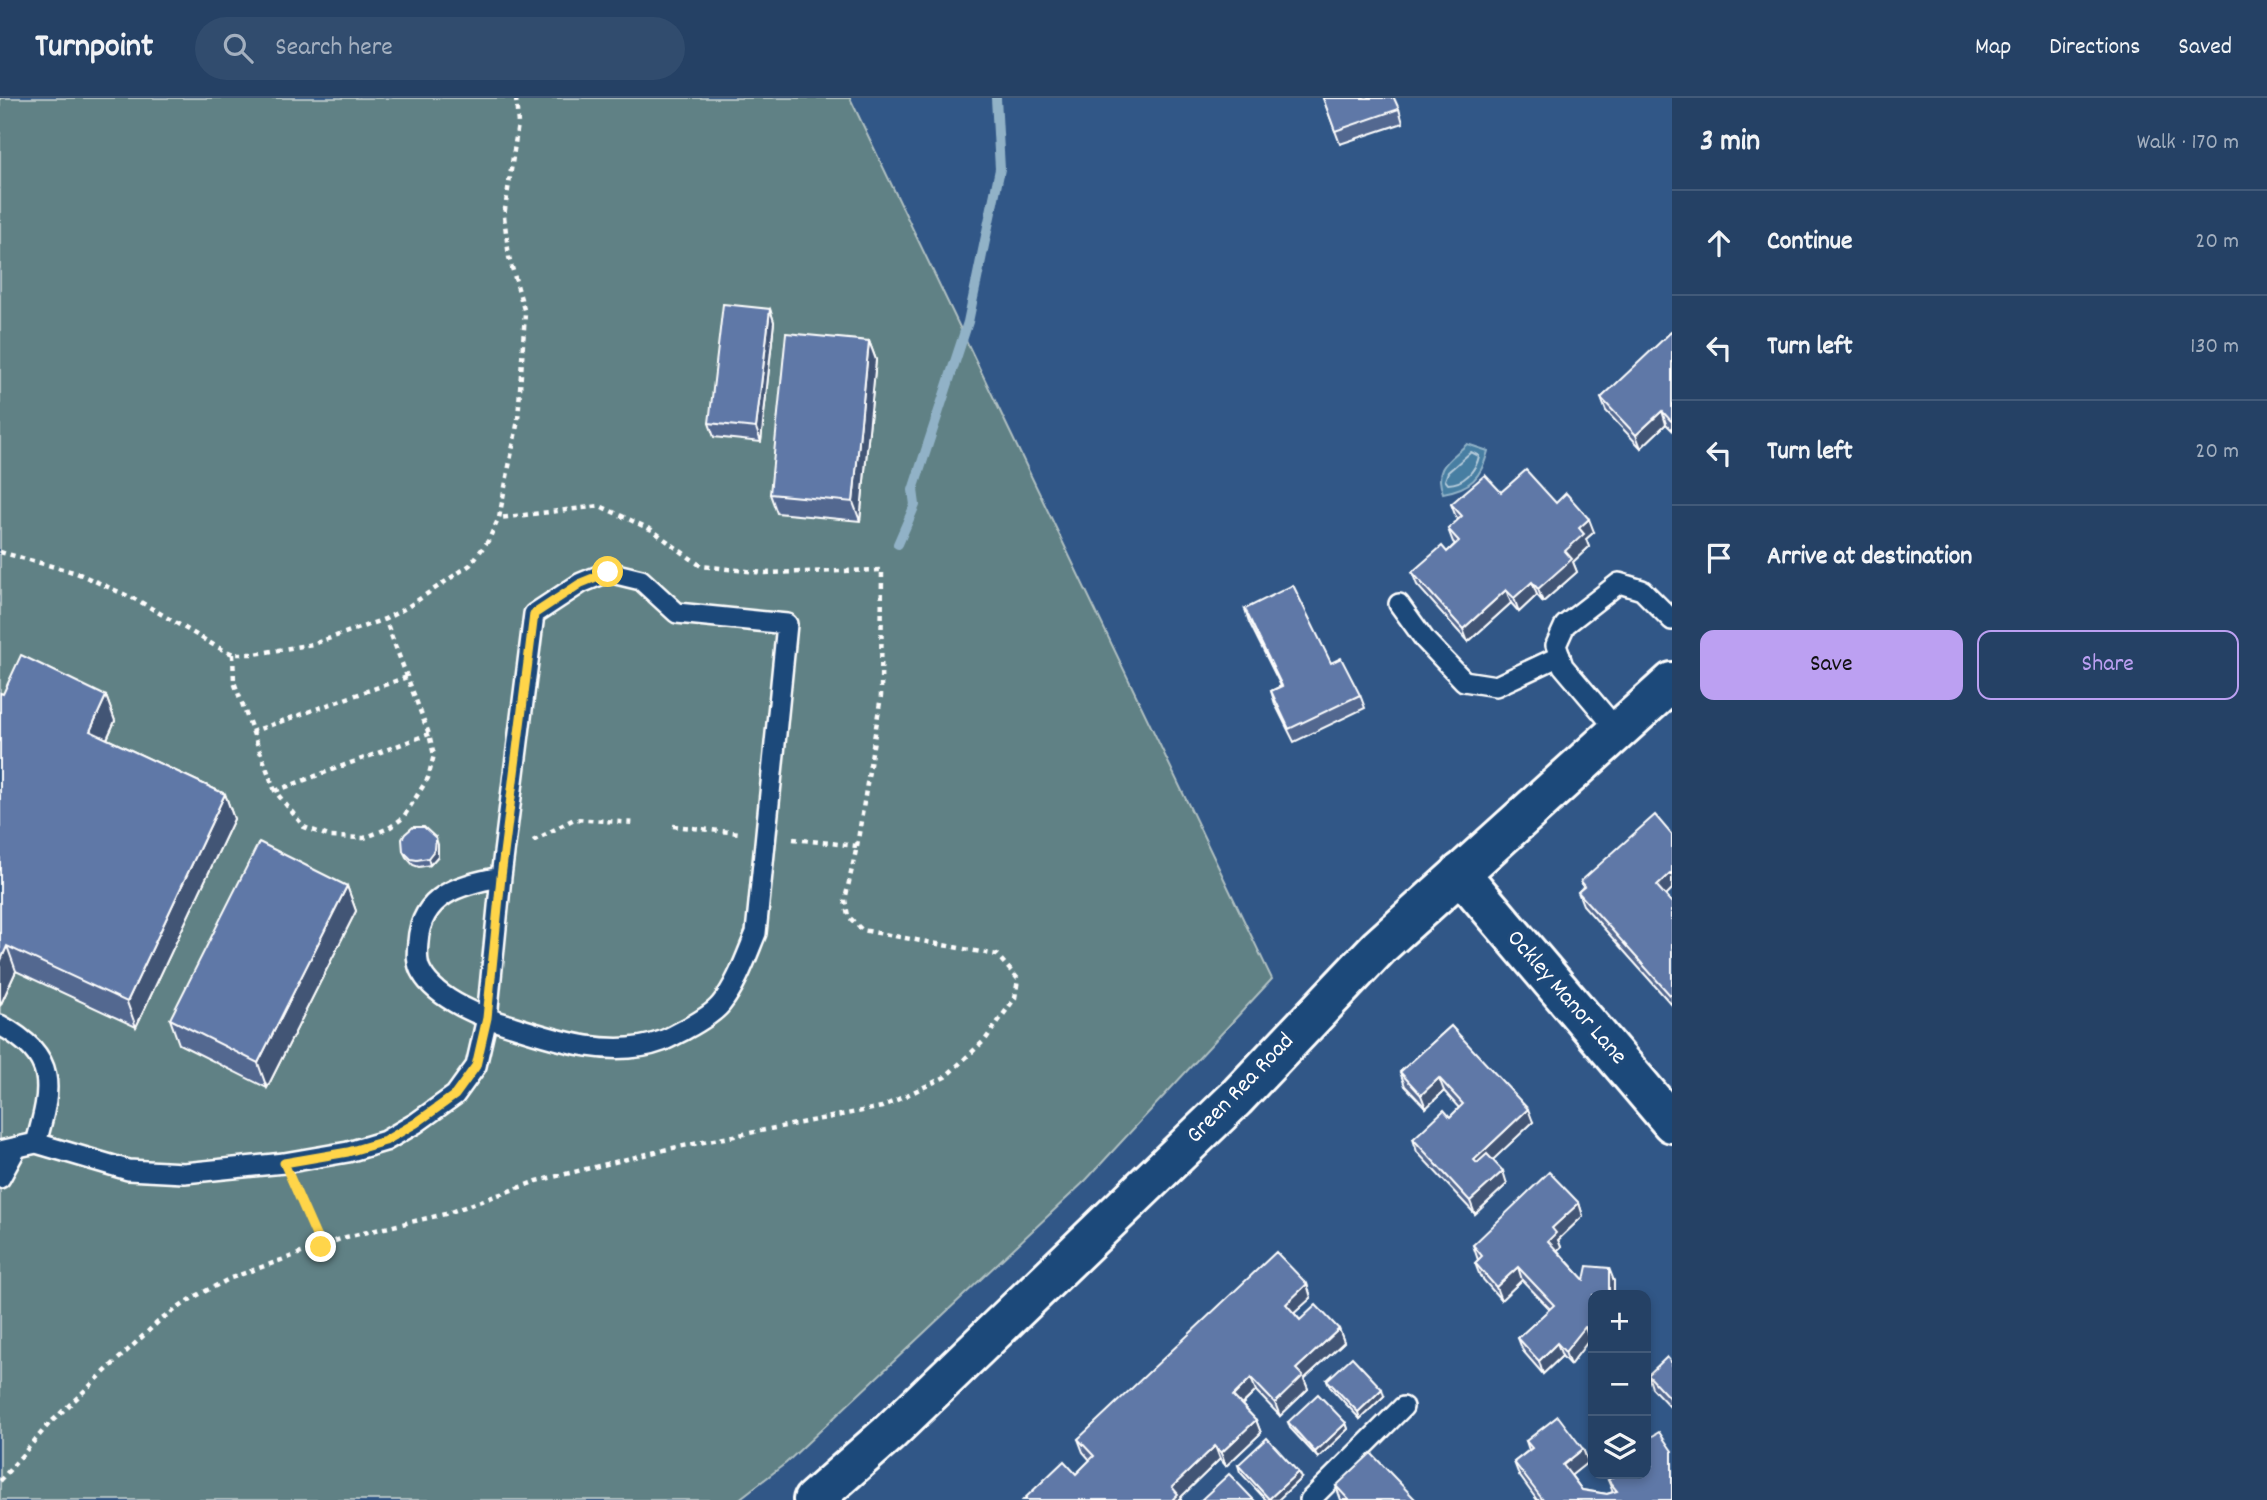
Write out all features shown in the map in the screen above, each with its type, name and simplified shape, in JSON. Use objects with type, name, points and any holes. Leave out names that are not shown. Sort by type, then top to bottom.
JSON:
[{"type":"street","name":"Green Rea Road","points":[[813,1500],[888,1434],[1215,1118],[1379,947],[1672,682]]},
{"type":"street","name":"Ockley Manor Lane","points":[[1460,873],[1672,1123]]},
{"type":"lane","points":[[17,1147],[128,1170],[184,1173],[284,1163],[348,1152],[385,1141],[416,1123],[455,1095],[476,1066],[487,1018],[501,877],[534,614],[581,583],[608,572],[641,580],[677,613],[787,624],[756,933],[737,977],[720,1006],[694,1025],[662,1041],[631,1048],[576,1045],[487,1018],[443,995],[422,974],[417,957],[419,923],[439,897],[470,882],[501,877]]},
{"type":"lane","points":[[1618,731],[1563,666],[1556,645],[1565,625],[1619,583],[1642,590],[1672,620]]},
{"type":"lane","points":[[1399,604],[1425,639],[1464,681],[1496,686],[1560,656]]},
{"type":"lane","points":[[0,1025],[23,1038],[43,1063],[49,1086],[47,1104],[17,1147],[0,1178]]},
{"type":"lane","points":[[1310,1500],[1403,1407]]},
{"type":"path","points":[[0,552],[90,579],[139,601],[233,654],[255,654],[313,644],[385,619],[470,565],[488,541],[499,517],[518,420],[525,313],[509,257],[504,216],[518,124],[516,98]]},
{"type":"path","points":[[233,654],[234,682],[275,791],[304,827],[331,837],[364,838],[389,828],[403,818],[428,779],[434,755],[429,734],[385,619]]},
{"type":"path","points":[[251,732],[407,677]]},
{"type":"path","points":[[275,791],[429,734]]},
{"type":"path","points":[[525,843],[542,838],[575,819],[635,822]]},
{"type":"path","points":[[673,826],[746,834]]},
{"type":"path","points":[[785,838],[857,845]]},
{"type":"path","points":[[284,1163],[321,1247]]},
{"type":"path","points":[[0,1481],[48,1425],[159,1321],[194,1297],[231,1278]]},
{"type":"green space","points":[[0,98],[850,98],[1272,979],[1086,1180],[786,1463],[738,1500],[0,1500]]},
{"type":"water","points":[[1467,444],[1488,451],[1482,468],[1468,485],[1443,493],[1440,484],[1441,471]]},
{"type":"building","points":[[1323,98],[1394,98],[1399,109],[1335,131]]},
{"type":"building","points":[[723,304],[770,309],[756,428],[709,423]]},
{"type":"building","points":[[1671,332],[1672,422],[1662,411],[1636,435],[1601,398]]},
{"type":"building","points":[[786,333],[869,341],[853,502],[770,494]]},
{"type":"building","points":[[1526,470],[1556,503],[1566,493],[1589,519],[1579,528],[1584,534],[1565,551],[1572,559],[1538,589],[1532,582],[1514,598],[1506,590],[1463,629],[1412,572],[1442,546],[1447,552],[1459,541],[1448,529],[1462,516],[1451,504],[1485,475],[1501,492]]},
{"type":"building","points":[[1293,585],[1331,663],[1341,658],[1360,695],[1289,729],[1271,691],[1282,686],[1245,609]]},
{"type":"building","points":[[21,655],[106,696],[90,731],[225,794],[127,1002],[7,946],[0,962],[0,693],[3,694]]},
{"type":"building","points":[[1655,815],[1672,835],[1672,872],[1657,886],[1672,903],[1670,995],[1578,892],[1585,886],[1581,881]]},
{"type":"building","points":[[413,827],[424,827],[436,838],[435,849],[428,858],[411,859],[403,851],[402,839]]},
{"type":"building","points":[[259,842],[347,886],[258,1063],[170,1019]]},
{"type":"building","points":[[1451,1026],[1528,1109],[1474,1160],[1477,1163],[1487,1154],[1503,1171],[1470,1201],[1413,1139],[1444,1110],[1450,1117],[1463,1104],[1439,1078],[1421,1095],[1400,1072]]},
{"type":"building","points":[[1549,1172],[1579,1203],[1552,1228],[1556,1233],[1548,1241],[1584,1280],[1587,1266],[1609,1268],[1609,1290],[1588,1290],[1588,1327],[1585,1327],[1565,1352],[1557,1343],[1539,1361],[1518,1338],[1554,1305],[1518,1267],[1496,1287],[1475,1263],[1482,1256],[1473,1245]]},
{"type":"building","points":[[1276,1252],[1307,1284],[1286,1304],[1300,1320],[1316,1305],[1339,1329],[1296,1369],[1303,1376],[1275,1403],[1251,1378],[1233,1396],[1256,1420],[1221,1453],[1215,1446],[1172,1487],[1178,1494],[1172,1500],[1023,1500],[1064,1461],[1076,1474],[1094,1456],[1078,1439]]},
{"type":"building","points":[[1352,1357],[1382,1389],[1358,1412],[1327,1380]]},
{"type":"building","points":[[1667,1357],[1672,1363],[1672,1401],[1651,1378],[1651,1372]]},
{"type":"building","points":[[1318,1394],[1346,1423],[1315,1452],[1288,1422]]},
{"type":"building","points":[[1558,1416],[1583,1449],[1563,1465],[1582,1490],[1607,1494],[1617,1491],[1610,1479],[1651,1479],[1651,1437],[1659,1432],[1672,1451],[1672,1500],[1543,1500],[1514,1462],[1532,1448],[1526,1441]]},
{"type":"building","points":[[1267,1438],[1298,1472],[1269,1499],[1238,1465]]},
{"type":"building","points":[[1371,1453],[1416,1500],[1349,1500],[1336,1486]]},
{"type":"building","points":[[1229,1474],[1254,1500],[1201,1500]]},
{"type":"waterway","points":[[898,544],[915,505],[913,490],[968,322],[1000,169],[996,98]]},
{"type":"route","points":[[321,1247],[284,1163],[348,1152],[385,1141],[455,1095],[476,1066],[487,1018],[501,877],[534,614],[581,583],[608,572]]}]
